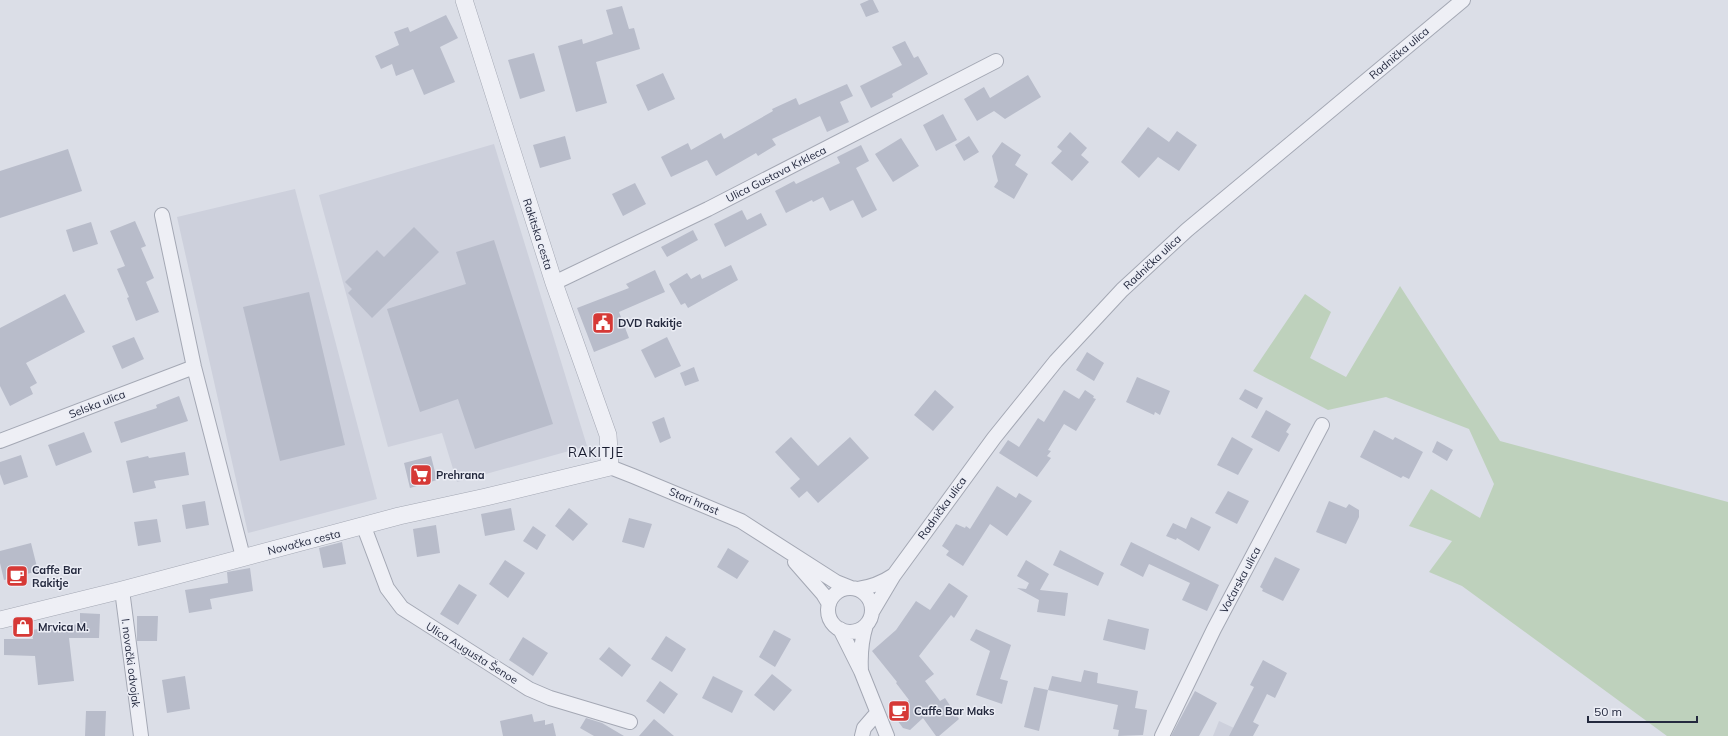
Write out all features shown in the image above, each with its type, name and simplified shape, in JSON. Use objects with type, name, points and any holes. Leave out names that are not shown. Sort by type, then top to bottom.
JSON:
[{"type":"street","name":"Rakitska cesta","points":[[464,0],[554,284],[608,435],[610,467]]},
{"type":"street","name":"Radnička ulica","points":[[872,612],[894,575],[994,438],[1056,361],[1122,290],[1187,230],[1463,0]]},
{"type":"street","name":"Ulica Gustava Krkleca","points":[[554,284],[708,209],[996,61]]},
{"type":"street","points":[[162,215],[194,367],[243,557]]},
{"type":"street","name":"Selska ulica","points":[[1,438],[194,367]]},
{"type":"street","name":"Voćarska ulica","points":[[1162,736],[1214,629],[1322,425]]},
{"type":"street","name":"Novačka cesta","points":[[0,620],[122,590],[399,516],[610,467]]},
{"type":"street","name":"Stari hrast","points":[[610,467],[741,521],[836,582],[854,589]]},
{"type":"street","name":"Ulica Augusta Šenoe","points":[[364,526],[387,588],[402,608],[529,689],[550,698],[630,722]]},
{"type":"street","name":"Stari hrast","points":[[774,542],[802,568],[823,594],[829,604]]},
{"type":"street","name":"Radnička ulica","points":[[854,589],[870,588],[882,583],[894,575]]},
{"type":"street","points":[[861,671],[861,639],[872,612],[869,598],[854,589],[844,589],[837,592],[829,604],[828,612],[834,625],[840,629],[854,632],[866,625]]},
{"type":"street","name":"I. novački odvojak","points":[[122,590],[141,736]]},
{"type":"street","points":[[840,629],[861,671],[886,736]]},
{"type":"street","points":[[862,736],[864,728],[877,713]]},
{"type":"shaded area","points":[[494,144],[587,446],[457,482],[442,433],[388,447],[319,195]]},
{"type":"shaded area","points":[[295,189],[377,499],[248,533],[177,217]]},
{"type":"shaded area","points":[[1219,721],[1251,736],[1213,736]]},
{"type":"green space","points":[[1400,286],[1500,441],[1728,502],[1728,736],[1667,736],[1462,586],[1429,572],[1452,541],[1409,526],[1431,489],[1480,518],[1494,484],[1469,429],[1386,397],[1328,410],[1253,371],[1305,294],[1331,312],[1310,358],[1346,377]]},
{"type":"building","points":[[873,0],[879,12],[866,17],[860,4]]},
{"type":"building","points":[[622,6],[629,29],[634,28],[640,49],[596,62],[607,103],[576,112],[558,46],[582,39],[583,44],[613,34],[606,10]]},
{"type":"building","points":[[446,15],[458,38],[440,47],[455,82],[424,95],[413,69],[396,76],[392,64],[381,69],[375,56],[399,45],[394,32],[408,27],[410,32]]},
{"type":"building","points":[[905,41],[914,58],[918,56],[928,74],[892,94],[893,97],[871,108],[860,86],[902,65],[892,47]]},
{"type":"building","points":[[534,53],[545,91],[520,99],[508,60]]},
{"type":"building","points":[[663,73],[675,99],[648,111],[636,85]]},
{"type":"building","points":[[1028,75],[1041,97],[1005,119],[994,111],[977,121],[964,99],[984,87],[990,98]]},
{"type":"building","points":[[847,84],[853,96],[840,102],[849,122],[827,132],[820,116],[772,139],[776,145],[758,156],[756,153],[716,176],[707,160],[671,177],[661,157],[688,143],[691,150],[721,133],[724,139],[773,111],[772,109],[796,98],[799,105]]},
{"type":"building","points":[[943,114],[957,140],[936,151],[923,125]]},
{"type":"building","points":[[1148,127],[1169,142],[1177,131],[1197,145],[1179,171],[1158,157],[1139,178],[1121,162]]},
{"type":"building","points":[[1070,132],[1087,148],[1081,155],[1089,162],[1072,181],[1051,163],[1062,151],[1057,147]]},
{"type":"building","points":[[565,136],[571,159],[540,168],[533,145]]},
{"type":"building","points":[[969,136],[979,152],[964,161],[955,145]]},
{"type":"building","points":[[901,138],[919,166],[893,182],[875,154]]},
{"type":"building","points":[[1002,142],[1021,155],[1015,165],[1028,174],[1014,199],[994,187],[998,181],[992,156]]},
{"type":"building","points":[[861,145],[869,161],[856,168],[877,210],[862,218],[853,200],[830,211],[823,197],[813,202],[812,200],[786,213],[775,191],[794,181],[796,184],[840,163],[837,157]]},
{"type":"building","points":[[68,149],[82,191],[0,218],[0,171]]},
{"type":"building","points":[[635,183],[646,204],[623,216],[612,194]]},
{"type":"building","points":[[742,210],[747,220],[761,213],[767,225],[725,247],[714,224]]},
{"type":"building","points":[[135,221],[146,246],[141,248],[154,278],[146,282],[159,312],[136,321],[127,298],[129,297],[117,269],[125,266],[110,231]]},
{"type":"building","points":[[91,222],[98,244],[73,252],[66,230]]},
{"type":"building","points":[[414,227],[439,252],[372,318],[348,293],[352,289],[345,282],[377,250],[384,257]]},
{"type":"building","points":[[693,230],[698,240],[667,257],[661,247]]},
{"type":"building","points":[[494,240],[553,424],[475,449],[458,399],[420,412],[387,309],[466,284],[456,252]]},
{"type":"building","points":[[731,265],[738,280],[688,308],[685,303],[681,305],[669,284],[687,273],[691,279],[700,274],[702,279]]},
{"type":"building","name":"DVD Rakitje","points":[[655,270],[665,292],[619,312],[629,338],[594,352],[577,308],[629,288],[626,284]]},
{"type":"building","points":[[309,292],[345,445],[280,461],[243,307]]},
{"type":"building","points":[[65,294],[85,332],[26,363],[37,383],[30,387],[33,394],[10,406],[0,386],[0,328]]},
{"type":"building","points":[[134,337],[144,359],[122,369],[112,346]]},
{"type":"building","points":[[667,337],[681,366],[655,378],[641,350]]},
{"type":"building","points":[[1087,352],[1104,363],[1094,381],[1076,370]]},
{"type":"building","points":[[694,367],[699,381],[685,386],[680,373]]},
{"type":"building","points":[[1137,377],[1170,391],[1160,415],[1155,412],[1154,415],[1126,402]]},
{"type":"building","points":[[1245,389],[1263,398],[1257,409],[1239,399]]},
{"type":"building","points":[[935,390],[954,407],[933,431],[914,415]]},
{"type":"building","points":[[1064,390],[1079,399],[1085,390],[1096,399],[1076,431],[1064,424],[1048,450],[1051,451],[1047,456],[1051,458],[1037,477],[999,453],[1008,440],[1019,447],[1038,418],[1044,422]]},
{"type":"building","points":[[179,396],[188,421],[121,443],[114,422],[157,408],[156,405]]},
{"type":"building","points":[[1266,410],[1291,424],[1286,432],[1289,434],[1279,452],[1251,437]]},
{"type":"building","points":[[664,417],[671,438],[660,443],[652,422]]},
{"type":"building","points":[[1374,430],[1393,440],[1395,437],[1423,452],[1409,479],[1403,476],[1401,478],[1360,457]]},
{"type":"building","points":[[84,432],[92,452],[56,466],[48,445]]},
{"type":"building","points":[[791,437],[818,466],[850,437],[869,458],[818,503],[807,491],[799,498],[790,488],[800,479],[775,452]]},
{"type":"building","points":[[1232,437],[1253,449],[1238,475],[1217,465]]},
{"type":"building","points":[[1437,441],[1453,450],[1447,461],[1432,452]]},
{"type":"building","points":[[185,452],[189,475],[154,481],[156,488],[133,493],[126,461],[148,456],[149,458]]},
{"type":"building","points":[[21,455],[28,477],[4,485],[0,474],[0,462]]},
{"type":"building","points":[[431,456],[437,480],[410,488],[404,463]]},
{"type":"building","points":[[997,486],[1016,498],[1019,493],[1032,501],[1007,536],[990,524],[963,566],[946,555],[949,551],[942,546],[956,524],[965,528],[966,526],[970,529]]},
{"type":"building","points":[[1228,491],[1249,501],[1237,524],[1215,513]]},
{"type":"building","points":[[205,501],[209,525],[186,529],[182,505]]},
{"type":"building","points":[[1329,501],[1346,508],[1349,504],[1359,510],[1359,517],[1346,544],[1316,532]]},
{"type":"building","points":[[511,508],[515,530],[485,536],[481,514]]},
{"type":"building","points":[[569,508],[588,524],[573,541],[555,526]]},
{"type":"building","points":[[1191,517],[1211,527],[1199,551],[1177,538],[1176,540],[1166,536],[1173,523],[1186,529]]},
{"type":"building","points":[[629,518],[652,524],[644,548],[622,542]]},
{"type":"building","points":[[157,519],[161,542],[138,546],[134,522]]},
{"type":"building","points":[[436,525],[440,553],[417,557],[413,529]]},
{"type":"building","points":[[533,526],[546,535],[537,550],[523,541]]},
{"type":"building","points":[[342,542],[346,564],[323,568],[319,548]]},
{"type":"building","points":[[1131,542],[1219,585],[1207,611],[1182,600],[1190,583],[1149,564],[1143,577],[1120,565]]},
{"type":"building","points":[[31,543],[38,571],[4,580],[0,563],[0,551]]},
{"type":"building","points":[[728,548],[749,561],[737,579],[717,567]]},
{"type":"building","points":[[1060,550],[1104,573],[1098,586],[1053,565]]},
{"type":"building","points":[[1275,557],[1300,569],[1283,601],[1262,591],[1263,589],[1260,587]]},
{"type":"building","points":[[505,560],[525,573],[508,598],[489,584]]},
{"type":"building","points":[[1026,560],[1049,574],[1040,590],[1068,593],[1065,616],[1037,612],[1039,600],[1017,588],[1026,589],[1029,583],[1017,576]]},
{"type":"building","points":[[250,568],[253,591],[210,599],[212,609],[189,613],[185,590],[228,583],[227,572]]},
{"type":"building","points":[[949,583],[968,596],[954,618],[951,615],[919,656],[934,674],[925,681],[940,701],[945,698],[959,719],[939,736],[936,736],[923,718],[910,730],[903,728],[891,712],[909,700],[896,683],[897,682],[872,651],[896,630],[916,601],[930,610]]},
{"type":"building","points":[[459,584],[477,595],[458,625],[440,614]]},
{"type":"building","points":[[80,613],[100,614],[99,638],[69,638],[74,681],[38,685],[35,656],[4,655],[4,639],[33,639],[31,630],[80,624]]},
{"type":"building","points":[[137,616],[158,616],[157,641],[137,641]]},
{"type":"building","points":[[1108,619],[1149,629],[1145,650],[1103,640]]},
{"type":"building","points":[[976,629],[1011,645],[1000,679],[1008,681],[1002,704],[976,695],[990,651],[970,640]]},
{"type":"building","points":[[774,630],[791,639],[775,667],[759,657]]},
{"type":"building","points":[[666,636],[686,649],[672,672],[651,659]]},
{"type":"building","points":[[523,637],[548,653],[533,676],[509,660]]},
{"type":"building","points":[[609,647],[631,665],[622,677],[599,659]]},
{"type":"building","points":[[1263,660],[1287,673],[1275,698],[1267,694],[1253,722],[1259,725],[1253,736],[1229,736],[1254,687],[1250,685]]},
{"type":"building","points":[[1084,670],[1098,673],[1097,683],[1138,691],[1135,708],[1147,710],[1143,735],[1118,736],[1119,730],[1113,729],[1118,705],[1048,690],[1052,676],[1081,682]]},
{"type":"building","points":[[772,674],[792,690],[774,711],[754,695]]},
{"type":"building","points":[[185,676],[190,709],[167,713],[162,680]]},
{"type":"building","points":[[713,676],[743,691],[732,713],[702,698]]},
{"type":"building","points":[[660,681],[678,694],[664,714],[646,701]]},
{"type":"building","points":[[1034,687],[1048,690],[1039,731],[1024,727]]},
{"type":"building","points":[[1195,691],[1217,703],[1199,736],[1171,736]]},
{"type":"building","points":[[86,711],[106,711],[105,736],[85,736]]},
{"type":"building","points":[[532,714],[534,722],[545,720],[545,725],[553,723],[556,736],[503,736],[500,721]]},
{"type":"building","points":[[586,718],[602,723],[624,736],[594,736],[580,728]]},
{"type":"building","points":[[654,719],[674,736],[639,736]]},
{"type":"place","name":"DVD Rakitje","points":[[603,323]]},
{"type":"place","name":"Prehrana","points":[[421,475]]},
{"type":"place","name":"Caffe Bar Rakitje","points":[[17,576]]},
{"type":"place","name":"Mrvica M.","points":[[23,627]]},
{"type":"place","name":"Caffe Bar Maks","points":[[899,711]]},
{"type":"district","name":"RAKITJE","points":[[596,452]]}]
